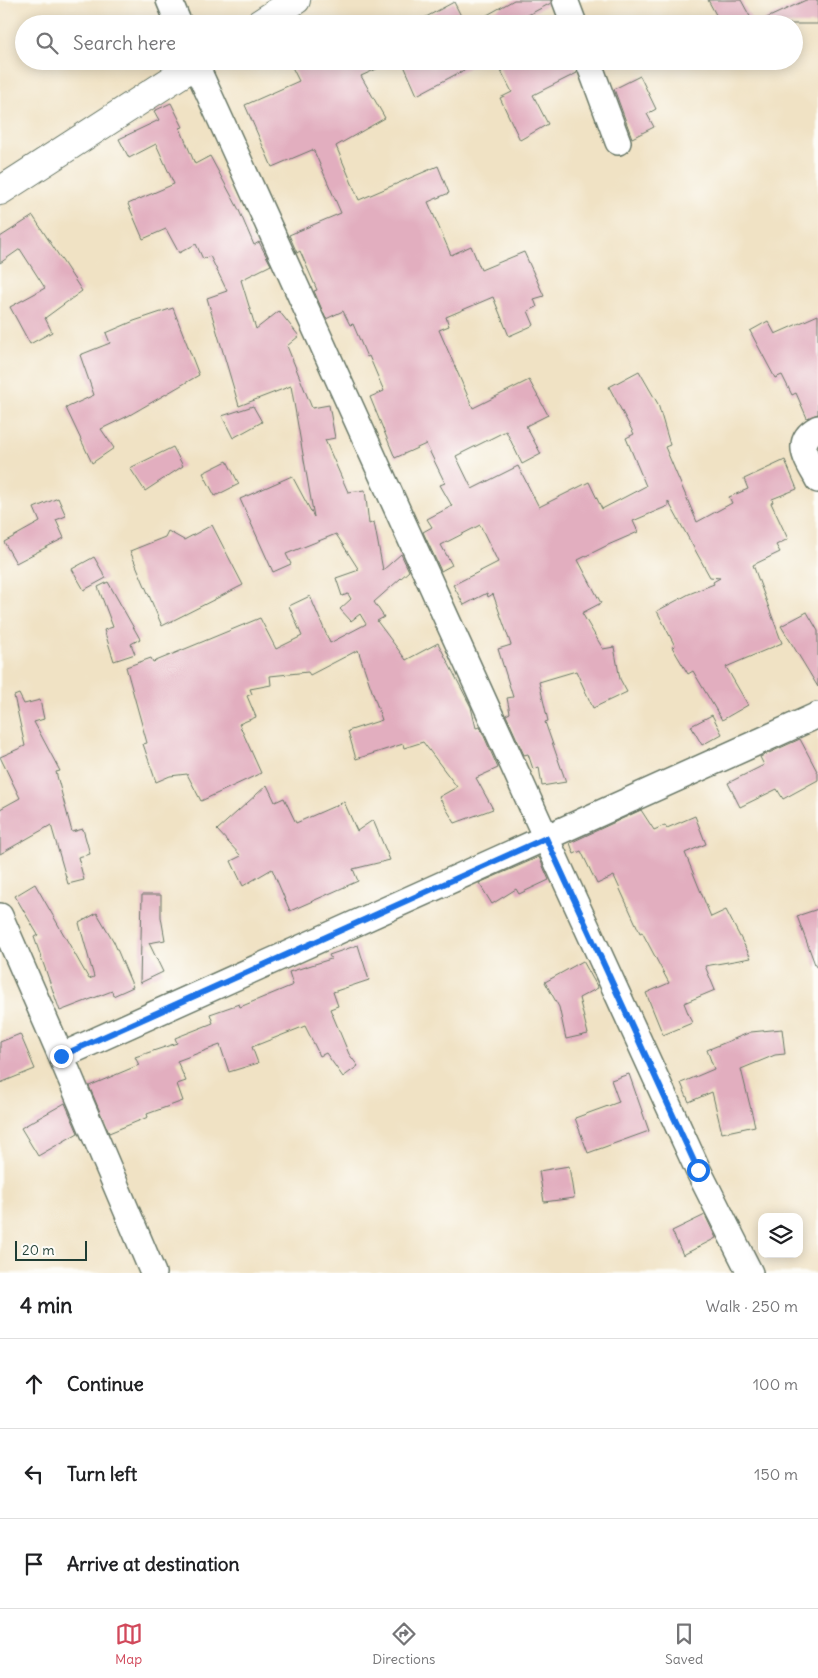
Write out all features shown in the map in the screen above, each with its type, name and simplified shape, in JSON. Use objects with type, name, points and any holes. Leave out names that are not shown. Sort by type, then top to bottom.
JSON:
[{"type":"main road","points":[[273,15],[296,0]]},
{"type":"main road","points":[[0,191],[185,70]]},
{"type":"street","points":[[168,0],[175,15]]},
{"type":"street","points":[[566,0],[571,15]]},
{"type":"street","points":[[201,70],[546,838],[698,1170],[750,1273]]},
{"type":"street","points":[[591,70],[618,142]]},
{"type":"street","points":[[818,428],[810,432],[805,438],[804,447],[807,459],[818,480]]},
{"type":"street","points":[[61,1056],[818,715]]},
{"type":"street","points":[[0,916],[154,1273]]},
{"type":"building","points":[[514,0],[551,0],[551,3],[528,15],[487,15]]},
{"type":"building","points":[[708,0],[741,0],[749,15],[716,15]]},
{"type":"building","points":[[806,0],[818,0],[818,24],[803,24],[803,15],[774,15]]},
{"type":"building","points":[[454,2],[460,15],[430,15]]},
{"type":"building","points":[[294,70],[374,70],[361,76],[385,118],[336,146],[359,200],[438,166],[449,193],[428,202],[451,255],[471,246],[481,270],[524,252],[544,296],[534,299],[537,307],[528,311],[534,325],[509,336],[493,297],[446,317],[449,326],[439,330],[473,408],[529,380],[548,415],[526,426],[541,454],[522,464],[506,431],[456,456],[472,489],[518,466],[539,507],[589,482],[602,509],[646,486],[626,438],[634,434],[609,387],[639,371],[658,404],[670,445],[665,447],[697,522],[732,503],[729,497],[748,489],[744,479],[785,460],[797,489],[772,499],[773,502],[771,503],[788,539],[776,545],[780,552],[753,565],[782,643],[726,667],[748,705],[722,720],[693,671],[688,674],[672,647],[675,646],[657,611],[689,594],[714,584],[713,582],[720,578],[710,577],[668,501],[668,506],[633,521],[638,532],[578,560],[601,603],[582,613],[603,649],[614,647],[620,679],[627,692],[593,708],[576,671],[539,682],[548,721],[545,722],[566,782],[542,786],[539,767],[533,769],[528,754],[524,755],[506,715],[510,713],[507,698],[513,697],[498,649],[511,645],[493,594],[488,597],[487,593],[464,605],[453,585],[498,562],[480,525],[441,545],[452,565],[441,571],[423,532],[432,527],[427,519],[452,506],[440,485],[445,483],[426,444],[395,458],[370,397],[384,391],[369,356],[367,357],[353,324],[350,325],[343,311],[326,319],[314,291],[317,290],[300,251],[297,253],[289,235],[341,213],[314,151],[312,150],[272,167],[245,105],[299,81]]},
{"type":"building","points":[[406,70],[464,70],[417,95]]},
{"type":"building","points":[[501,70],[576,70],[577,73],[533,95],[548,124],[520,140],[500,98],[512,92]]},
{"type":"building","points":[[640,76],[656,109],[647,114],[654,127],[632,138],[614,89]]},
{"type":"building","points":[[171,103],[183,127],[180,128],[195,164],[210,156],[238,208],[254,245],[259,242],[271,265],[241,280],[256,329],[279,311],[299,336],[287,346],[312,408],[329,405],[335,438],[325,440],[348,492],[365,490],[369,524],[374,522],[383,570],[401,554],[409,571],[374,602],[384,617],[377,621],[406,660],[438,643],[471,707],[476,728],[480,727],[498,768],[476,778],[493,809],[455,823],[439,797],[457,787],[423,742],[404,748],[403,744],[356,759],[348,731],[382,720],[358,650],[310,675],[308,672],[270,676],[271,685],[250,689],[252,694],[247,696],[256,717],[239,724],[261,773],[201,801],[187,774],[170,776],[156,782],[143,744],[147,743],[126,667],[151,658],[153,662],[156,661],[260,618],[276,649],[302,636],[289,606],[310,596],[330,643],[366,624],[360,614],[351,621],[340,609],[351,599],[348,594],[342,596],[336,578],[359,570],[336,534],[286,554],[291,564],[273,572],[240,499],[292,476],[314,517],[291,386],[239,406],[207,298],[227,291],[210,256],[203,259],[196,244],[179,253],[166,229],[143,239],[128,204],[174,184],[156,144],[129,158],[119,139],[159,120],[154,111]]},
{"type":"building","points":[[33,216],[82,291],[45,318],[52,332],[30,344],[10,307],[45,288],[20,249],[0,263],[0,237]]},
{"type":"building","points":[[173,308],[199,375],[128,416],[101,429],[114,448],[92,463],[66,408],[94,395],[80,355],[110,343],[106,333]]},
{"type":"building","points":[[818,315],[818,414],[807,418],[796,393],[792,395],[782,375],[775,378],[750,331],[768,321],[775,334]]},
{"type":"building","points":[[253,406],[262,422],[233,438],[222,416]]},
{"type":"building","points":[[173,447],[183,466],[145,491],[130,468]]},
{"type":"building","points":[[227,461],[239,484],[215,496],[203,473]]},
{"type":"building","points":[[58,498],[66,516],[56,520],[64,538],[16,563],[4,542],[40,522],[34,508]]},
{"type":"building","points":[[212,525],[243,585],[162,626],[130,551],[165,537],[168,531],[184,540]]},
{"type":"building","points":[[94,557],[106,578],[84,590],[72,569]]},
{"type":"building","points":[[108,582],[140,639],[131,644],[135,654],[114,661],[104,630],[113,627],[98,587]]},
{"type":"building","points":[[807,612],[818,631],[818,687],[781,626]]},
{"type":"building","points":[[19,694],[24,704],[40,700],[44,719],[34,722],[60,771],[56,772],[72,832],[83,829],[90,854],[78,857],[84,880],[68,884],[51,825],[0,854],[0,809],[20,798],[0,757],[25,746],[14,696]]},
{"type":"building","points":[[712,715],[722,734],[702,745],[691,726]]},
{"type":"building","points":[[800,739],[818,773],[818,780],[783,799],[777,789],[740,807],[728,783],[764,765],[760,757]]},
{"type":"building","points":[[267,785],[275,802],[284,798],[296,823],[344,802],[357,831],[373,820],[390,860],[353,869],[358,881],[290,911],[272,869],[243,886],[231,861],[241,856],[217,830]]},
{"type":"building","points":[[641,810],[654,830],[665,825],[667,828],[695,816],[706,844],[685,853],[711,917],[726,910],[751,958],[705,966],[715,990],[684,1003],[692,1023],[663,1035],[646,993],[669,983],[642,932],[640,933],[614,876],[597,884],[581,851],[574,854],[570,843]]},
{"type":"building","points":[[539,857],[549,880],[519,894],[516,889],[492,904],[479,883]]},
{"type":"building","points":[[35,884],[89,979],[94,977],[79,923],[97,913],[114,942],[133,987],[113,996],[112,991],[60,1011],[34,937],[38,935],[15,896]]},
{"type":"building","points":[[142,895],[161,895],[161,917],[165,940],[149,943],[163,972],[140,983]]},
{"type":"building","points":[[818,909],[818,967],[816,967],[797,916]]},
{"type":"building","points":[[358,945],[369,980],[333,992],[338,1006],[330,1009],[349,1054],[358,1066],[343,1077],[326,1053],[320,1056],[305,1026],[252,1047],[258,1063],[229,1072],[220,1045],[177,1061],[186,1081],[177,1084],[183,1101],[147,1114],[148,1117],[109,1133],[89,1086],[139,1065],[135,1057],[177,1043],[175,1038],[213,1023],[210,1014],[239,1004],[240,1007],[293,985],[289,972],[331,959],[329,955]]},
{"type":"building","points":[[583,961],[598,988],[579,998],[588,1034],[566,1039],[559,1007],[545,982]]},
{"type":"building","points":[[782,1029],[785,1054],[775,1055],[741,1069],[755,1126],[722,1133],[712,1092],[689,1102],[681,1083],[714,1069],[707,1050],[751,1032]]},
{"type":"building","points":[[20,1034],[35,1069],[0,1083],[0,1042]]},
{"type":"building","points":[[629,1074],[649,1131],[588,1153],[575,1118],[619,1102],[611,1080]]},
{"type":"building","points":[[65,1103],[78,1133],[38,1156],[21,1128]]},
{"type":"building","points":[[569,1166],[574,1198],[544,1202],[539,1171]]},
{"type":"building","points":[[705,1215],[716,1238],[683,1255],[672,1231]]},
{"type":"route","points":[[61,1056],[546,838],[698,1170]]}]
